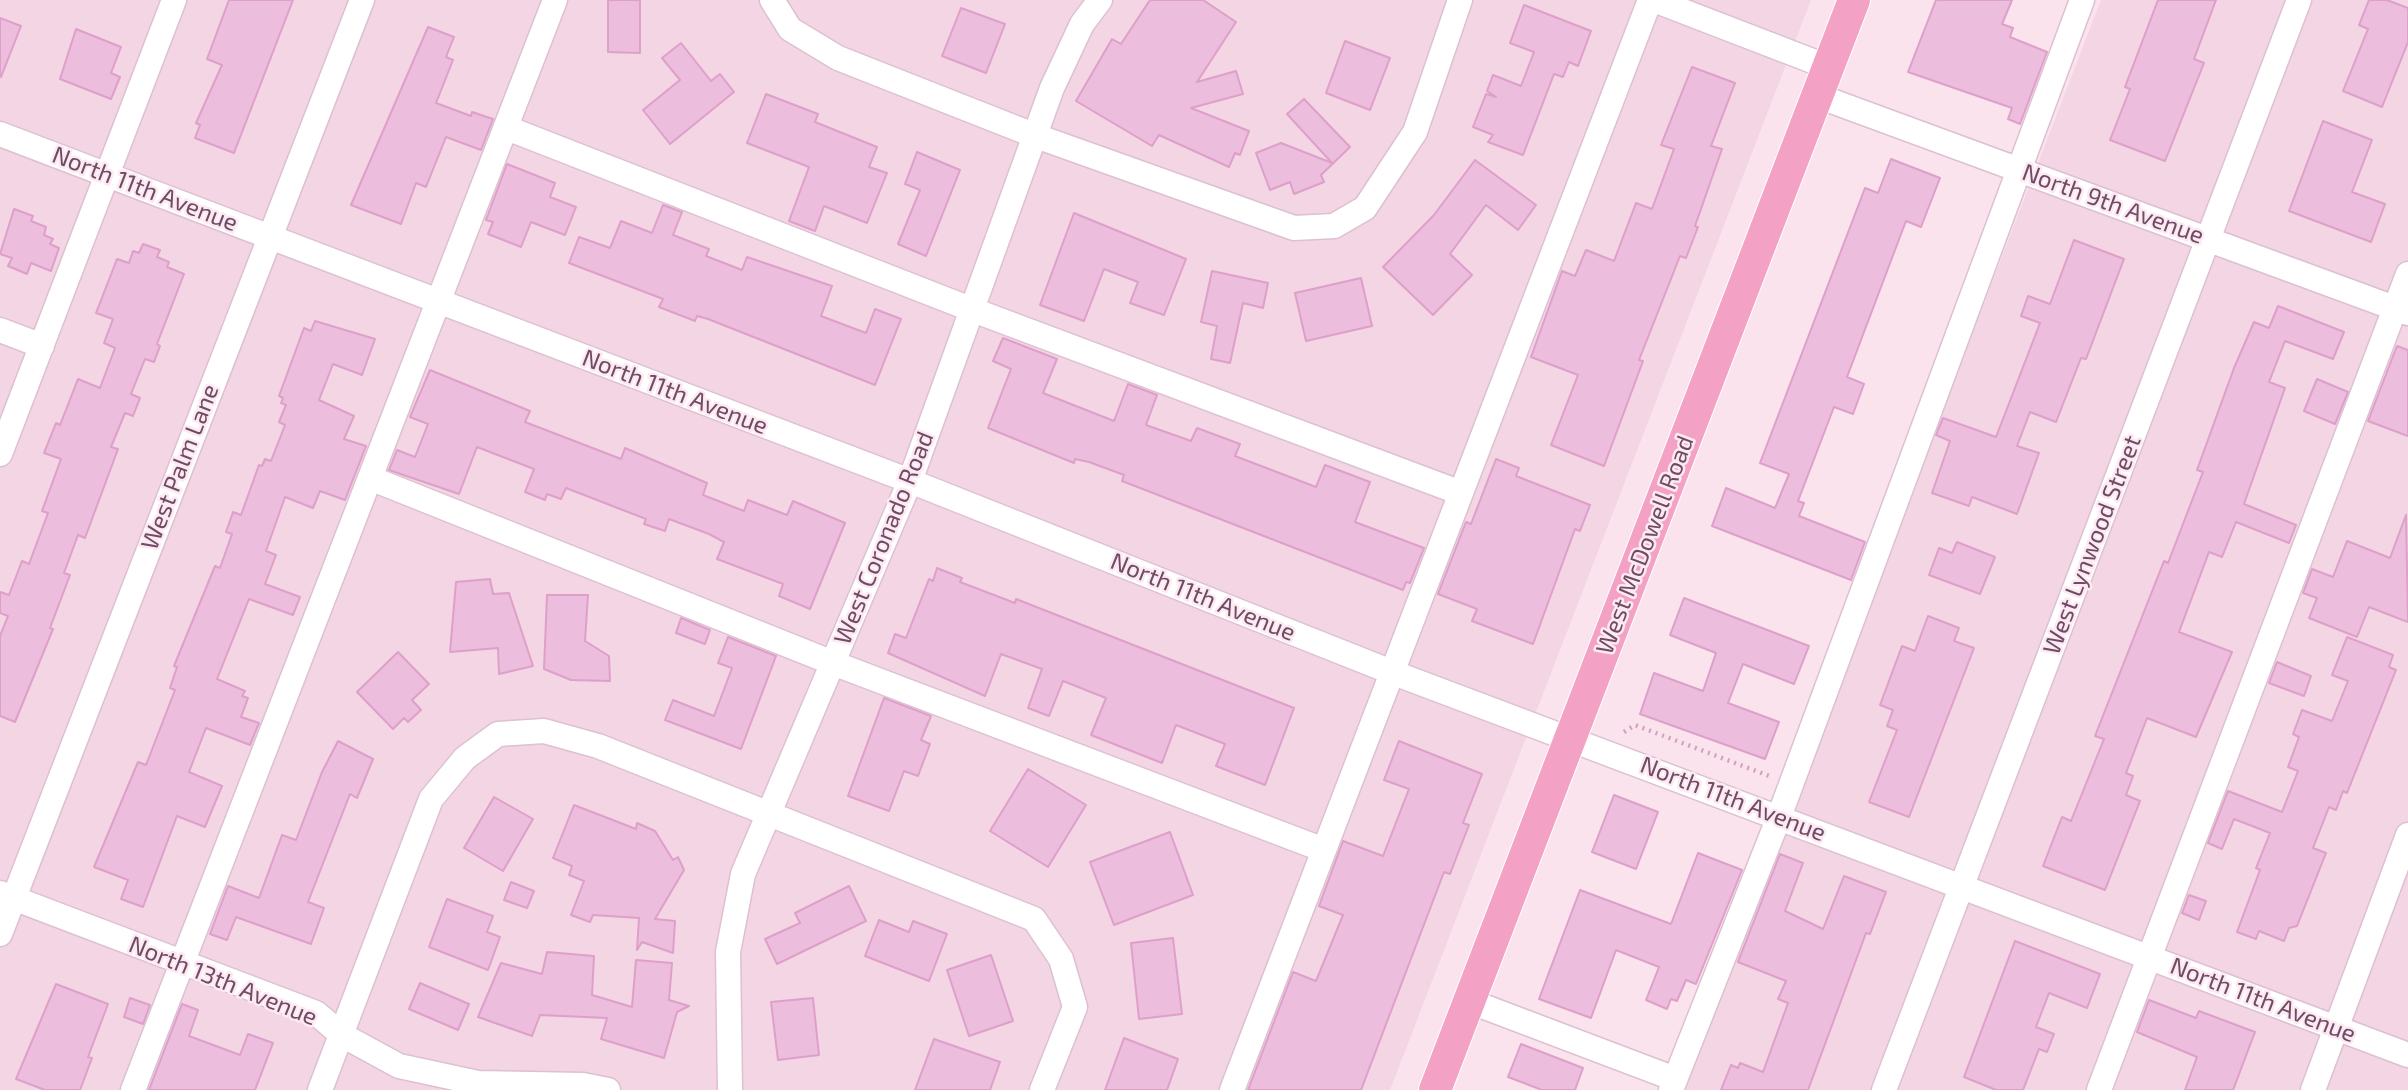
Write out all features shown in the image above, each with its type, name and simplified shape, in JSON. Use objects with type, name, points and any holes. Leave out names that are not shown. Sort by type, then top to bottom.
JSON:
[{"type":"main road","name":"West McDowell Road","points":[[1435,1090],[1854,0]]},
{"type":"street","points":[[0,454],[174,0]]},
{"type":"street","name":"West Palm Lane","points":[[0,934],[7,896],[362,0]]},
{"type":"street","points":[[133,1090],[555,0]]},
{"type":"street","points":[[772,0],[790,29],[838,58],[1036,136],[1294,228],[1334,226],[1365,208],[1415,132],[1460,0]]},
{"type":"street","name":"West Coronado Road","points":[[730,1090],[729,952],[744,874],[910,481],[1052,88],[1082,24],[1100,0]]},
{"type":"street","points":[[1231,1090],[1652,0],[1828,67]]},
{"type":"street","points":[[1469,1001],[1673,1084],[1779,817],[2082,0]]},
{"type":"street","name":"West Lynwood Street","points":[[1884,1090],[2299,0]]},
{"type":"street","name":"North 9th Avenue","points":[[1818,96],[2401,310]]},
{"type":"street","points":[[507,128],[972,310],[1461,493]]},
{"type":"street","name":"North 11th Avenue","points":[[0,134],[910,481],[1394,673],[1571,737],[2408,1055]]},
{"type":"street","points":[[2099,1090],[2401,310],[2408,274]]},
{"type":"street","points":[[0,330],[42,346]]},
{"type":"street","points":[[370,478],[833,663],[1324,850]]},
{"type":"street","points":[[320,1090],[431,799],[465,758],[498,734],[544,731],[598,746],[1034,919],[1061,960],[1075,1007],[1042,1090]]},
{"type":"street","points":[[2313,1090],[2408,835]]},
{"type":"street","name":"North 13th Avenue","points":[[7,896],[316,1013],[342,1035],[399,1066],[478,1083],[583,1085],[608,1090]]},
{"type":"path","points":[[1624,732],[1635,725],[1775,778],[1773,785],[1788,790]]},
{"type":"shaded area","points":[[0,0],[1811,0],[1390,1090],[0,1090]]},
{"type":"shaded area","points":[[2101,0],[2408,0],[2408,1090],[1680,1090]]},
{"type":"building","points":[[229,0],[293,0],[234,153],[195,138],[200,125],[196,123],[222,65],[207,59]]},
{"type":"building","points":[[608,0],[640,0],[640,53],[608,52]]},
{"type":"building","points":[[1150,0],[1203,0],[1236,22],[1197,82],[1236,71],[1243,94],[1191,108],[1249,131],[1240,155],[1235,153],[1229,167],[1159,135],[1152,146],[1076,101],[1112,39],[1121,44]]},
{"type":"building","points":[[1936,0],[2012,0],[2002,24],[2013,28],[2010,37],[2047,52],[2020,124],[2008,119],[2012,108],[1908,72]]},
{"type":"building","points":[[2158,0],[2216,0],[2194,59],[2204,63],[2165,161],[2110,140],[2130,89],[2125,87]]},
{"type":"building","points":[[2369,0],[2387,0],[2408,8],[2408,42],[2382,107],[2343,91],[2368,29],[2359,25]]},
{"type":"building","points":[[1524,5],[1591,31],[1578,66],[1569,62],[1563,77],[1554,74],[1523,155],[1488,142],[1493,135],[1473,127],[1486,94],[1496,97],[1487,91],[1493,75],[1521,86],[1534,52],[1510,43]]},
{"type":"building","points":[[961,8],[1005,24],[986,73],[942,56]]},
{"type":"building","points":[[0,18],[21,26],[1,77],[0,76]]},
{"type":"building","points":[[428,27],[454,37],[446,57],[453,60],[436,103],[471,116],[472,112],[493,119],[481,150],[446,137],[426,187],[416,183],[401,224],[351,205]]},
{"type":"building","points":[[76,29],[121,47],[111,73],[120,77],[111,99],[60,79]]},
{"type":"building","points":[[1345,41],[1390,58],[1370,110],[1326,93]]},
{"type":"building","points":[[681,43],[711,81],[720,74],[734,92],[670,144],[643,110],[680,80],[662,58]]},
{"type":"building","points":[[1692,67],[1735,83],[1711,146],[1722,149],[1695,226],[1698,227],[1686,258],[1680,256],[1639,360],[1643,361],[1604,466],[1551,445],[1578,375],[1531,357],[1562,271],[1575,276],[1586,250],[1614,261],[1636,203],[1652,209],[1674,149],[1661,145]]},
{"type":"building","points":[[766,94],[818,114],[815,122],[877,147],[869,167],[887,173],[867,223],[824,206],[815,231],[789,221],[809,167],[747,143]]},
{"type":"building","points":[[1304,99],[1350,147],[1321,175],[1324,182],[1294,194],[1290,182],[1270,190],[1256,153],[1281,143],[1332,163],[1287,114]]},
{"type":"building","points":[[2323,121],[2372,140],[2352,192],[2385,204],[2371,242],[2289,211]]},
{"type":"building","points":[[917,152],[960,170],[926,256],[898,244],[920,190],[905,184]]},
{"type":"building","points":[[1891,159],[1940,178],[1921,227],[1906,221],[1847,377],[1864,384],[1853,414],[1834,407],[1798,501],[1804,503],[1799,516],[1865,542],[1851,580],[1712,526],[1726,488],[1775,508],[1789,474],[1760,463],[1865,188],[1878,193]]},
{"type":"building","points":[[1475,160],[1536,205],[1518,230],[1486,205],[1450,254],[1472,275],[1433,315],[1383,267],[1434,215]]},
{"type":"building","points":[[507,164],[555,183],[550,197],[576,207],[565,235],[531,222],[521,247],[488,234],[493,222],[486,220]]},
{"type":"building","points":[[663,205],[682,212],[673,235],[709,249],[706,256],[742,270],[747,257],[832,286],[821,316],[866,333],[875,309],[901,319],[875,385],[708,319],[697,316],[695,321],[659,307],[663,299],[569,263],[579,237],[610,248],[621,221],[652,233]]},
{"type":"building","points":[[14,209],[33,216],[31,221],[46,227],[44,235],[53,239],[50,244],[59,248],[51,271],[31,263],[27,274],[8,266],[12,258],[0,254]]},
{"type":"building","points":[[1074,213],[1186,259],[1164,315],[1130,303],[1138,282],[1104,269],[1084,321],[1040,305]]},
{"type":"building","points":[[2074,240],[2124,259],[2086,359],[2081,358],[2056,422],[2030,412],[2017,446],[2039,453],[2017,514],[1972,497],[1969,506],[1932,493],[1950,441],[1936,435],[1943,418],[1996,437],[2040,323],[2021,316],[2028,296],[2050,304]]},
{"type":"building","points":[[143,244],[160,250],[157,257],[169,262],[167,267],[184,274],[157,344],[160,346],[154,362],[145,359],[131,394],[140,398],[133,416],[125,413],[111,447],[118,449],[85,538],[78,535],[64,573],[70,575],[50,628],[53,629],[15,722],[0,716],[0,636],[8,616],[0,613],[0,592],[9,595],[22,561],[29,564],[48,513],[42,511],[61,459],[44,453],[56,423],[60,425],[78,379],[100,388],[115,348],[104,343],[113,319],[96,313],[117,259],[129,263],[133,251],[139,253]]},
{"type":"building","points":[[1212,271],[1268,283],[1263,308],[1243,303],[1230,363],[1211,359],[1217,326],[1201,322]]},
{"type":"building","points":[[1361,278],[1372,326],[1306,341],[1295,293]]},
{"type":"building","points":[[2278,306],[2344,332],[2333,359],[2285,341],[2269,382],[2285,388],[2244,504],[2296,525],[2289,543],[2236,522],[2222,557],[2209,552],[2179,632],[2232,652],[2196,737],[2147,718],[2126,773],[2133,776],[2126,795],[2140,801],[2105,890],[2043,866],[2062,817],[2071,821],[2104,739],[2095,736],[2164,561],[2168,563],[2203,472],[2197,470],[2234,368],[2254,322],[2269,328]]},
{"type":"building","points":[[315,321],[375,339],[362,375],[333,364],[319,400],[354,416],[344,439],[366,446],[345,500],[320,491],[313,508],[285,497],[266,551],[276,555],[265,584],[300,597],[293,615],[249,599],[217,679],[245,691],[242,696],[248,698],[241,717],[259,723],[250,745],[206,728],[189,772],[222,786],[205,827],[177,816],[143,907],[121,899],[128,880],[94,867],[138,762],[146,765],[175,690],[170,688],[177,667],[174,666],[215,566],[220,568],[232,534],[226,532],[233,512],[241,515],[259,465],[262,466],[265,459],[271,461],[285,425],[279,422],[286,405],[281,403],[283,398],[279,396],[304,328],[311,331]]},
{"type":"building","points":[[1003,338],[1057,359],[1043,393],[1114,421],[1128,384],[1157,395],[1146,425],[1191,441],[1197,428],[1240,444],[1235,456],[1316,487],[1325,465],[1370,482],[1355,522],[1424,548],[1410,583],[1406,582],[1403,590],[1122,481],[1124,475],[1089,462],[1075,459],[1074,463],[988,428],[1011,369],[993,361]]},
{"type":"building","points":[[2397,346],[2408,350],[2408,436],[2368,421]]},
{"type":"building","points":[[430,370],[530,411],[525,422],[621,459],[625,448],[707,483],[703,495],[744,511],[748,500],[787,515],[793,501],[845,523],[810,609],[779,596],[783,584],[717,559],[724,542],[709,534],[669,519],[665,531],[644,524],[646,519],[566,488],[561,499],[547,494],[545,500],[525,492],[534,469],[477,447],[459,494],[389,470],[397,450],[415,457],[428,424],[410,417]]},
{"type":"building","points":[[2317,379],[2348,392],[2335,424],[2304,411]]},
{"type":"building","points":[[1496,459],[1519,468],[1516,476],[1590,505],[1580,531],[1575,529],[1533,644],[1472,621],[1477,609],[1438,594],[1466,522],[1471,524]]},
{"type":"building","points":[[2406,515],[2408,622],[2369,607],[2357,637],[2309,618],[2317,598],[2303,593],[2312,569],[2333,577],[2347,541],[2390,558]]},
{"type":"building","points":[[1957,542],[1995,557],[1980,594],[1929,575],[1939,548],[1952,553]]},
{"type":"building","points":[[937,568],[962,578],[960,582],[1015,603],[1016,599],[1294,708],[1265,785],[1216,766],[1225,744],[1176,725],[1162,763],[1091,735],[1106,698],[1063,681],[1049,716],[1028,708],[1042,669],[1001,654],[985,696],[888,653],[895,634],[906,638],[929,579],[933,581]]},
{"type":"building","points":[[490,579],[493,594],[509,593],[533,666],[499,674],[498,648],[450,652],[456,582]]},
{"type":"building","points":[[547,595],[588,595],[585,641],[609,656],[610,681],[571,680],[544,669]]},
{"type":"building","points":[[1684,598],[1809,646],[1794,684],[1743,664],[1728,703],[1779,722],[1765,759],[1640,714],[1654,673],[1703,691],[1716,653],[1670,635]]},
{"type":"building","points":[[1928,616],[1959,628],[1954,641],[1974,648],[1909,817],[1869,802],[1897,730],[1887,726],[1893,710],[1880,705],[1902,646],[1915,651]]},
{"type":"building","points":[[681,618],[710,630],[705,644],[676,633]]},
{"type":"building","points":[[728,637],[776,656],[741,749],[665,720],[673,700],[714,716],[732,668],[718,663]]},
{"type":"building","points":[[2347,637],[2393,655],[2389,667],[2396,670],[2347,793],[2343,791],[2336,810],[2329,807],[2313,848],[2326,853],[2297,926],[2289,928],[2284,941],[2259,931],[2256,939],[2237,932],[2260,870],[2256,868],[2270,833],[2234,819],[2222,849],[2208,843],[2228,791],[2282,812],[2298,771],[2288,767],[2299,737],[2293,734],[2302,710],[2332,721],[2348,681],[2332,675]]},
{"type":"building","points":[[398,652],[429,684],[412,700],[421,710],[408,722],[404,718],[393,729],[357,692]]},
{"type":"building","points":[[2277,662],[2311,676],[2304,696],[2269,683]]},
{"type":"building","points":[[884,698],[931,716],[921,740],[930,744],[918,776],[904,771],[889,811],[848,796]]},
{"type":"building","points":[[338,741],[373,759],[357,798],[350,794],[308,902],[324,908],[311,944],[236,917],[227,940],[210,934],[228,886],[259,898],[282,835],[296,840],[322,772]]},
{"type":"building","points":[[1399,741],[1482,774],[1463,823],[1469,825],[1450,874],[1444,872],[1361,1090],[1248,1090],[1293,972],[1316,981],[1343,915],[1319,906],[1343,841],[1383,856],[1409,789],[1384,780]]},
{"type":"building","points":[[1028,769],[1086,805],[1048,867],[990,831]]},
{"type":"building","points":[[1614,795],[1658,812],[1636,869],[1592,852]]},
{"type":"building","points":[[494,797],[533,819],[503,871],[464,848]]},
{"type":"building","points":[[574,805],[636,829],[637,823],[655,831],[673,860],[678,857],[684,870],[655,919],[675,921],[673,953],[642,942],[637,950],[639,918],[593,915],[590,922],[571,915],[584,881],[569,875],[572,866],[553,858]]},
{"type":"building","points":[[1170,832],[1193,895],[1114,925],[1090,862]]},
{"type":"building","points":[[1698,853],[1742,870],[1696,984],[1686,980],[1677,1001],[1671,999],[1667,1009],[1646,1000],[1659,967],[1616,950],[1591,1018],[1539,999],[1580,890],[1671,924]]},
{"type":"building","points":[[1780,854],[1803,863],[1785,911],[1823,929],[1844,876],[1886,892],[1870,934],[1866,933],[1808,1090],[1721,1090],[1731,1065],[1738,1068],[1740,1063],[1763,1072],[1788,1003],[1778,999],[1786,981],[1738,962]]},
{"type":"building","points":[[511,882],[534,891],[527,908],[504,900]]},
{"type":"building","points":[[849,886],[866,921],[777,964],[765,939],[800,923],[795,913]]},
{"type":"building","points":[[2189,895],[2206,901],[2199,920],[2182,913]]},
{"type":"building","points":[[447,899],[493,916],[487,932],[500,937],[488,970],[429,947]]},
{"type":"building","points":[[879,920],[909,932],[913,921],[947,934],[929,981],[865,956]]},
{"type":"building","points":[[1173,938],[1182,1014],[1139,1019],[1131,943]]},
{"type":"building","points":[[2015,941],[2100,974],[2087,1008],[2049,993],[2036,1027],[2054,1034],[2047,1052],[2039,1049],[2023,1090],[1996,1090],[1964,1077]]},
{"type":"building","points":[[547,952],[594,956],[592,995],[632,1007],[636,960],[672,963],[669,1000],[689,1006],[677,1012],[664,1058],[601,1039],[607,1018],[540,1015],[532,1036],[478,1017],[501,963],[542,974]]},
{"type":"building","points":[[991,955],[1013,1021],[969,1036],[947,970]]},
{"type":"building","points":[[420,983],[469,1004],[458,1030],[409,1009]]},
{"type":"building","points":[[56,984],[108,1004],[88,1057],[92,1058],[80,1090],[45,1090],[16,1079]]},
{"type":"building","points":[[130,998],[150,1005],[143,1024],[124,1017]]},
{"type":"building","points":[[813,998],[819,1055],[778,1060],[771,1002]]},
{"type":"building","points":[[2149,1000],[2196,1018],[2199,1011],[2255,1032],[2233,1090],[2185,1090],[2197,1057],[2137,1032]]},
{"type":"building","points":[[182,1004],[198,1010],[189,1036],[240,1055],[248,1034],[273,1043],[255,1090],[149,1090]]},
{"type":"building","points":[[1124,1038],[1178,1059],[1167,1090],[1105,1090]]},
{"type":"building","points":[[934,1039],[1000,1062],[990,1090],[915,1090]]},
{"type":"building","points":[[1521,1044],[1583,1068],[1575,1090],[1542,1090],[1508,1077]]}]
